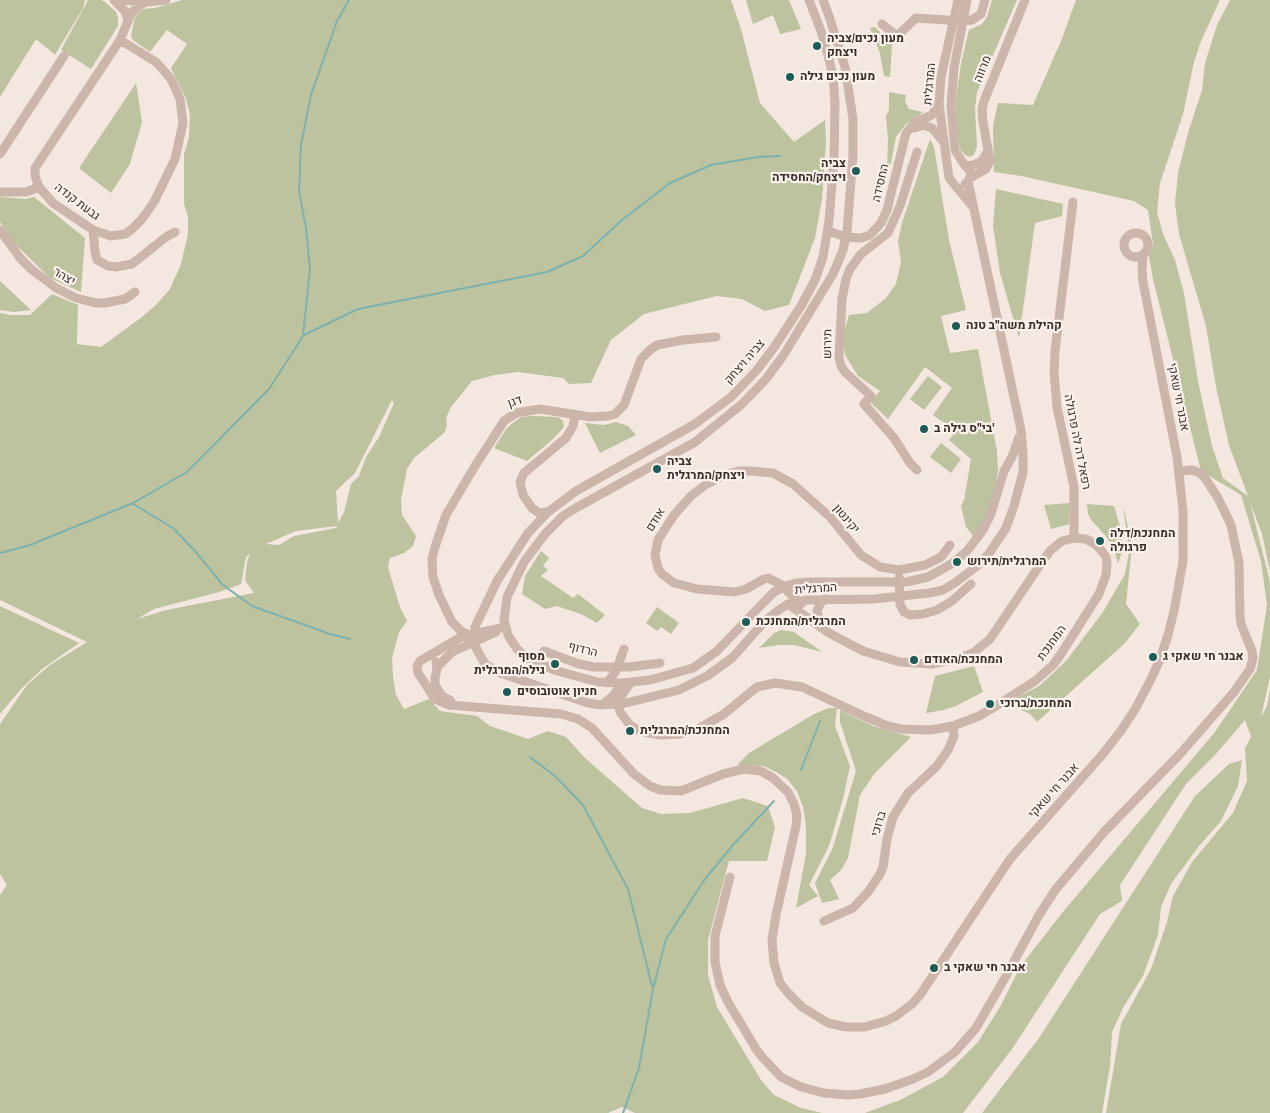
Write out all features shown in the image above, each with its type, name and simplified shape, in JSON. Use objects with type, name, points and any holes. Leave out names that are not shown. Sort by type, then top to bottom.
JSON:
[{"type":"street","points":[[114,0],[125,11],[128,21]]},
{"type":"street","points":[[121,0],[146,2],[166,0]]},
{"type":"street","name":"צביה ויצחק","points":[[472,636],[483,608],[510,559],[548,512],[584,485],[695,424],[719,407],[744,384],[775,346],[805,298],[824,257],[835,150],[835,89],[833,76],[822,34],[809,0]]},
{"type":"street","name":"צביה ויצחק","points":[[505,627],[505,605],[514,579],[532,549],[555,524],[574,509],[695,442],[742,404],[766,379],[783,356],[828,282],[840,258],[847,234],[853,156],[852,106],[840,50],[823,0]]},
{"type":"street","name":"המרגלית","points":[[958,0],[951,106],[955,150],[964,164]]},
{"type":"street","name":"המרגלית","points":[[950,170],[939,104],[941,77],[958,21],[967,0]]},
{"type":"street","points":[[882,24],[897,36],[916,18],[972,20],[981,14],[985,0]]},
{"type":"street","name":"מרווה","points":[[969,179],[986,168],[990,162],[982,110],[1025,0]]},
{"type":"street","name":"גבעת קנדה","points":[[120,40],[156,62],[171,79],[180,99],[183,123],[169,173],[154,202],[137,225],[119,236],[105,235],[93,230],[54,203],[39,187],[35,176],[35,168],[120,40],[135,10],[146,2]]},
{"type":"street","points":[[0,154],[64,56]]},
{"type":"street","name":"החסידה","points":[[828,231],[864,237],[870,235],[876,229],[884,218],[889,203],[906,133],[912,124],[932,115],[939,104]]},
{"type":"street","points":[[904,140],[912,129],[923,125],[932,128],[944,141]]},
{"type":"street","points":[[964,164],[970,171],[969,179],[961,185],[954,183],[949,178],[953,165],[964,164],[970,166],[981,162],[988,150]]},
{"type":"street","name":"תירוש","points":[[917,152],[900,206],[888,233],[861,254],[850,269],[846,279],[842,299],[839,358],[845,372],[871,396],[864,404],[894,438],[917,470]]},
{"type":"street","name":"המרגלית","points":[[472,636],[481,658],[496,671],[553,692],[601,705],[622,704],[679,690],[707,676],[732,658],[766,621],[787,605],[798,601],[825,599],[874,600],[921,595],[943,590],[988,556],[1006,528],[1020,486],[1023,472],[1021,430],[969,179]]},
{"type":"street","name":"המרגלית","points":[[954,183],[974,208]]},
{"type":"street","points":[[0,192],[26,192],[39,187]]},
{"type":"street","name":"רפאל דה לה פרגולה","points":[[1073,202],[1054,373],[1057,407],[1074,487],[1074,538]]},
{"type":"street","points":[[889,203],[900,206]]},
{"type":"street","name":"יצהר","points":[[0,230],[31,270],[56,288],[76,298],[105,303],[125,299],[135,292]]},
{"type":"street","points":[[93,230],[95,252],[98,260],[108,266],[116,267],[132,264],[175,232]]},
{"type":"street","points":[[1139,234],[1146,239],[1148,247],[1144,254],[1138,257],[1132,256],[1125,251],[1124,242],[1128,235],[1139,234]]},
{"type":"street","name":"אבנר חי שאקי","points":[[422,677],[429,691],[435,698],[445,704],[561,714],[578,719],[592,728],[642,782],[667,792],[681,791],[724,774],[744,769],[767,774],[784,787],[794,804],[797,820],[772,940],[776,970],[784,988],[810,1014],[838,1026],[855,1028],[876,1025],[905,1011],[920,995],[1010,859],[1102,755],[1134,711],[1159,662],[1168,635],[1182,570],[1184,518],[1180,471],[1143,282],[1144,254]]},
{"type":"street","name":"אבנר חי שאקי","points":[[1132,256],[1143,282]]},
{"type":"street","name":"דגן","points":[[452,622],[436,587],[433,577],[432,559],[441,526],[499,428],[510,417],[523,411],[540,410],[603,418],[615,414],[628,398],[641,359],[657,345],[716,337]]},
{"type":"street","points":[[534,527],[532,508],[520,488],[521,477],[566,438],[573,426],[575,415]]},
{"type":"street","name":"המרגלית","points":[[505,627],[509,638],[528,659],[557,671],[593,681],[625,685],[693,668],[725,643],[774,592],[783,587],[796,583],[811,582],[899,583],[919,580],[953,563],[975,542],[991,514],[1004,471],[1018,445],[1021,430]]},
{"type":"street","name":"יקינטון","points":[[750,470],[773,473],[794,484],[830,517],[854,548],[867,560],[880,567],[899,570]]},
{"type":"street","name":"אודם","points":[[750,470],[722,476],[705,485],[684,502],[667,524],[658,540],[655,561],[658,568],[668,579],[682,586],[697,589],[735,592],[746,589],[768,578]]},
{"type":"street","points":[[730,877],[715,936],[715,962],[720,985],[756,1049],[781,1077],[802,1087],[824,1093],[860,1094],[885,1089],[913,1079],[928,1072],[955,1052],[976,1028],[1039,915],[1056,889],[1106,831],[1180,754],[1234,692],[1250,670],[1253,658],[1241,624],[1239,563],[1231,525],[1218,498],[1205,478],[1192,470],[1180,471]]},
{"type":"street","points":[[532,508],[539,512],[548,512]]},
{"type":"street","points":[[783,587],[787,596],[787,605],[846,643],[881,657],[917,664],[944,662],[973,653],[983,646],[997,631],[1050,551],[1062,542],[1074,538]]},
{"type":"street","name":"המחנכת","points":[[625,685],[622,704],[632,721],[648,733],[661,735],[680,734],[698,729],[724,714],[757,687],[776,683],[802,687],[866,717],[901,729],[930,730],[953,726],[979,716],[1035,681],[1053,665],[1066,646],[1099,594],[1106,575],[1106,557],[1102,550],[1086,539],[1074,538]]},
{"type":"street","points":[[950,545],[935,561],[899,570],[900,597],[903,610],[907,614],[923,614],[944,606],[971,584]]},
{"type":"street","points":[[768,578],[783,587],[820,622],[846,643]]},
{"type":"street","points":[[768,578],[773,583],[774,592]]},
{"type":"street","points":[[820,622],[817,609],[825,599]]},
{"type":"street","points":[[452,622],[461,631],[472,636]]},
{"type":"street","points":[[448,644],[452,633],[452,622]]},
{"type":"street","points":[[472,636],[452,652],[429,678],[422,677],[418,672],[417,666],[420,661],[448,644],[472,636],[505,627]]},
{"type":"street","points":[[607,683],[617,668],[624,649]]},
{"type":"street","name":"הרדוף","points":[[544,650],[579,664],[594,667],[617,668],[660,663]]},
{"type":"street","points":[[427,658],[434,660],[436,670]]},
{"type":"street","points":[[601,705],[625,685],[617,668]]},
{"type":"street","name":"אבנר חי שאקי","points":[[436,670],[435,685],[439,693],[446,699],[461,704]]},
{"type":"street","name":"ברוכי","points":[[824,921],[853,908],[875,881],[883,867],[887,839],[893,817],[908,793],[937,766],[948,750],[954,736],[953,726]]},
{"type":"green space","points":[[0,0],[85,0],[83,8],[55,55],[36,39],[0,97]]},
{"type":"green space","points":[[88,0],[101,0],[105,2],[116,12],[118,18],[118,26],[91,69],[61,50]]},
{"type":"green space","points":[[182,0],[731,0],[741,29],[760,103],[794,142],[825,120],[826,143],[822,199],[815,238],[789,305],[765,311],[742,299],[717,296],[644,314],[611,340],[591,383],[569,384],[563,378],[518,372],[472,381],[451,407],[446,418],[445,432],[414,458],[407,469],[401,500],[402,515],[416,536],[413,546],[404,553],[390,558],[388,567],[400,607],[407,621],[399,632],[392,658],[396,695],[404,709],[429,699],[440,711],[477,716],[490,726],[528,739],[548,731],[566,737],[585,758],[642,808],[661,814],[690,813],[743,798],[768,806],[775,827],[767,861],[729,861],[708,940],[708,975],[717,1007],[761,1080],[774,1095],[801,1108],[822,1113],[635,1113],[622,1107],[608,1113],[0,1113],[0,895],[7,885],[0,874],[0,724],[27,685],[50,665],[87,642],[0,600],[0,313],[30,315],[52,294],[78,305],[77,344],[101,347],[142,317],[170,289],[181,264],[188,234],[188,217],[184,204],[184,154],[189,137],[190,114],[186,99],[171,68],[187,44],[167,30],[150,52],[133,40],[131,36],[135,17],[142,9],[155,8]],"holes":[[[392,400],[394,403],[379,437],[366,457],[359,476],[351,484],[344,512],[338,523],[336,491],[355,473]],[[337,526],[336,528],[294,536],[279,545],[266,544],[296,531]],[[250,554],[245,580],[254,593],[166,610],[137,619],[154,609],[219,592],[241,584],[246,557]]]},
{"type":"green space","points":[[746,0],[789,0],[801,29],[780,34],[773,15],[753,24]]},
{"type":"green space","points":[[992,0],[1017,0],[977,92],[975,109],[977,146],[974,155],[969,157],[960,149],[956,124],[956,100],[961,64],[969,30],[982,24],[987,17]]},
{"type":"green space","points":[[1076,0],[1220,0],[1201,41],[1194,62],[1183,114],[1160,183],[1157,212],[1163,234],[1175,260],[1184,293],[1198,381],[1212,446],[1223,478],[1248,496],[1229,445],[1216,387],[1206,326],[1179,234],[1175,203],[1178,173],[1188,133],[1202,90],[1205,63],[1217,25],[1230,0],[1270,0],[1270,571],[1262,534],[1250,502],[1270,582],[1270,677],[1261,717],[1267,706],[1270,690],[1270,1113],[1106,1113],[1121,1024],[1151,969],[1167,922],[1173,896],[1192,862],[1233,813],[1247,781],[1245,748],[1251,737],[1245,720],[1215,755],[1186,784],[1120,885],[1122,901],[1100,914],[1012,1049],[963,1113],[865,1113],[900,1100],[943,1077],[978,1042],[1000,1007],[1020,967],[1062,913],[1215,732],[1257,670],[1267,605],[1261,561],[1241,495],[1201,471],[1153,279],[1149,256],[1153,244],[1148,210],[1134,201],[1021,176],[994,172],[993,126],[998,103],[1033,105],[1061,41]]},
{"type":"green space","points":[[875,27],[892,45],[890,77],[884,76],[880,53],[870,28]]},
{"type":"green space","points":[[136,83],[142,122],[130,164],[111,193],[79,168]]},
{"type":"green space","points":[[889,92],[906,95],[905,102],[909,109],[923,112],[906,124],[896,137],[890,168],[887,168],[888,141],[886,116],[889,110]]},
{"type":"green space","points":[[930,139],[934,147],[949,240],[966,310],[941,316],[950,353],[978,349],[997,451],[998,471],[992,502],[974,537],[966,527],[961,506],[964,500],[971,459],[949,440],[956,431],[933,415],[952,388],[925,367],[888,419],[870,402],[880,391],[858,376],[845,355],[843,335],[849,315],[867,313],[886,298],[896,284],[901,262],[898,241],[902,223]]},
{"type":"green space","points":[[996,189],[1063,204],[1062,216],[1035,223],[1019,338],[1000,273],[993,226]]},
{"type":"green space","points":[[0,197],[26,199],[34,197],[85,238],[81,292],[50,278],[13,242],[0,222]]},
{"type":"green space","points":[[0,281],[31,310],[14,312],[0,310]]},
{"type":"green space","points":[[928,376],[942,387],[924,410],[910,399]]},
{"type":"green space","points":[[521,417],[558,417],[563,421],[564,427],[527,461],[494,448],[506,429],[514,422]]},
{"type":"green space","points":[[616,422],[628,426],[636,435],[600,453],[585,423],[604,425]]},
{"type":"green space","points":[[941,443],[961,459],[951,473],[930,457]]},
{"type":"green space","points":[[1070,503],[1069,524],[1051,529],[1044,505]]},
{"type":"green space","points":[[1087,504],[1114,506],[1120,526],[1123,550],[1118,563],[1113,547],[1088,514]]},
{"type":"green space","points":[[1123,505],[1132,546],[1126,604],[1140,624],[1124,644],[1037,722],[1030,714],[1007,703],[1039,686],[1066,661],[1103,612],[1125,574],[1129,552]]},
{"type":"green space","points":[[541,551],[549,558],[543,566],[548,570],[541,576],[573,598],[578,594],[605,615],[597,623],[583,615],[557,606],[545,609],[522,594],[525,576]]},
{"type":"green space","points":[[0,606],[79,643],[42,669],[21,689],[0,714]]},
{"type":"green space","points":[[657,607],[679,623],[671,634],[661,627],[657,631],[646,623]]},
{"type":"green space","points":[[781,630],[794,632],[822,652],[794,645],[759,648],[774,633]]},
{"type":"green space","points":[[974,666],[983,692],[956,706],[926,713],[935,676]]},
{"type":"green space","points":[[829,708],[837,708],[835,726],[850,766],[843,799],[829,846],[809,885],[818,896],[796,908],[806,854],[806,825],[803,807],[797,791],[788,780],[764,766],[737,765],[749,753],[814,714]]},
{"type":"green space","points":[[840,710],[873,726],[911,737],[875,773],[860,795],[848,858],[841,870],[830,880],[839,899],[822,903],[815,883],[832,850],[856,771],[840,722]]},
{"type":"green space","points":[[1242,760],[1238,786],[1221,821],[1199,846],[1171,884],[1161,907],[1158,935],[1143,976],[1124,1006],[1112,1032],[1110,1066],[1102,1113],[982,1113],[1039,1038],[1195,796],[1229,764]]},
{"type":"waterway","points":[[0,553],[30,545],[133,503],[187,472],[269,389],[303,336],[310,269],[306,228],[299,191],[301,145],[311,95],[337,21],[349,0]]},
{"type":"waterway","points":[[304,335],[358,309],[547,272],[583,256],[622,220],[670,183],[711,165],[758,157],[780,156]]},
{"type":"waterway","points":[[133,504],[173,528],[223,585],[252,606],[330,634],[350,639]]},
{"type":"waterway","points":[[801,770],[820,721]]},
{"type":"waterway","points":[[530,757],[555,776],[583,805],[628,889],[652,986]]},
{"type":"waterway","points":[[623,1113],[639,1068],[653,989],[666,939],[705,879],[733,845],[774,801]]},
{"type":"place","name":"מעון נכים/צביה ויצחק","points":[[817,46]]},
{"type":"place","name":"מעון נכים גילה","points":[[790,77]]},
{"type":"place","name":"צביה ויצחק/החסידה","points":[[856,171]]},
{"type":"place","name":"קהילת משה\"ב טנה","points":[[956,326]]},
{"type":"place","name":"בי\"ס גילה ב'","points":[[924,429]]},
{"type":"place","name":"צביה ויצחק/המרגלית","points":[[657,469]]},
{"type":"place","name":"המחנכת/דלה פרגולה","points":[[1100,541]]},
{"type":"place","name":"המרגלית/תירוש","points":[[957,562]]},
{"type":"place","name":"המרגלית/המחנכת","points":[[746,622]]},
{"type":"place","name":"אבנר חי שאקי ג","points":[[1153,657]]},
{"type":"place","name":"המחנכת/האודם","points":[[914,660]]},
{"type":"place","name":"מסוף גילה/המרגלית","points":[[555,664]]},
{"type":"place","name":"חניון אוטובוסים","points":[[507,692]]},
{"type":"place","name":"המחנכת/ברוכי","points":[[990,704]]},
{"type":"place","name":"המחנכת/המרגלית","points":[[630,731]]},
{"type":"place","name":"אבנר חי שאקי ב","points":[[934,968]]}]
